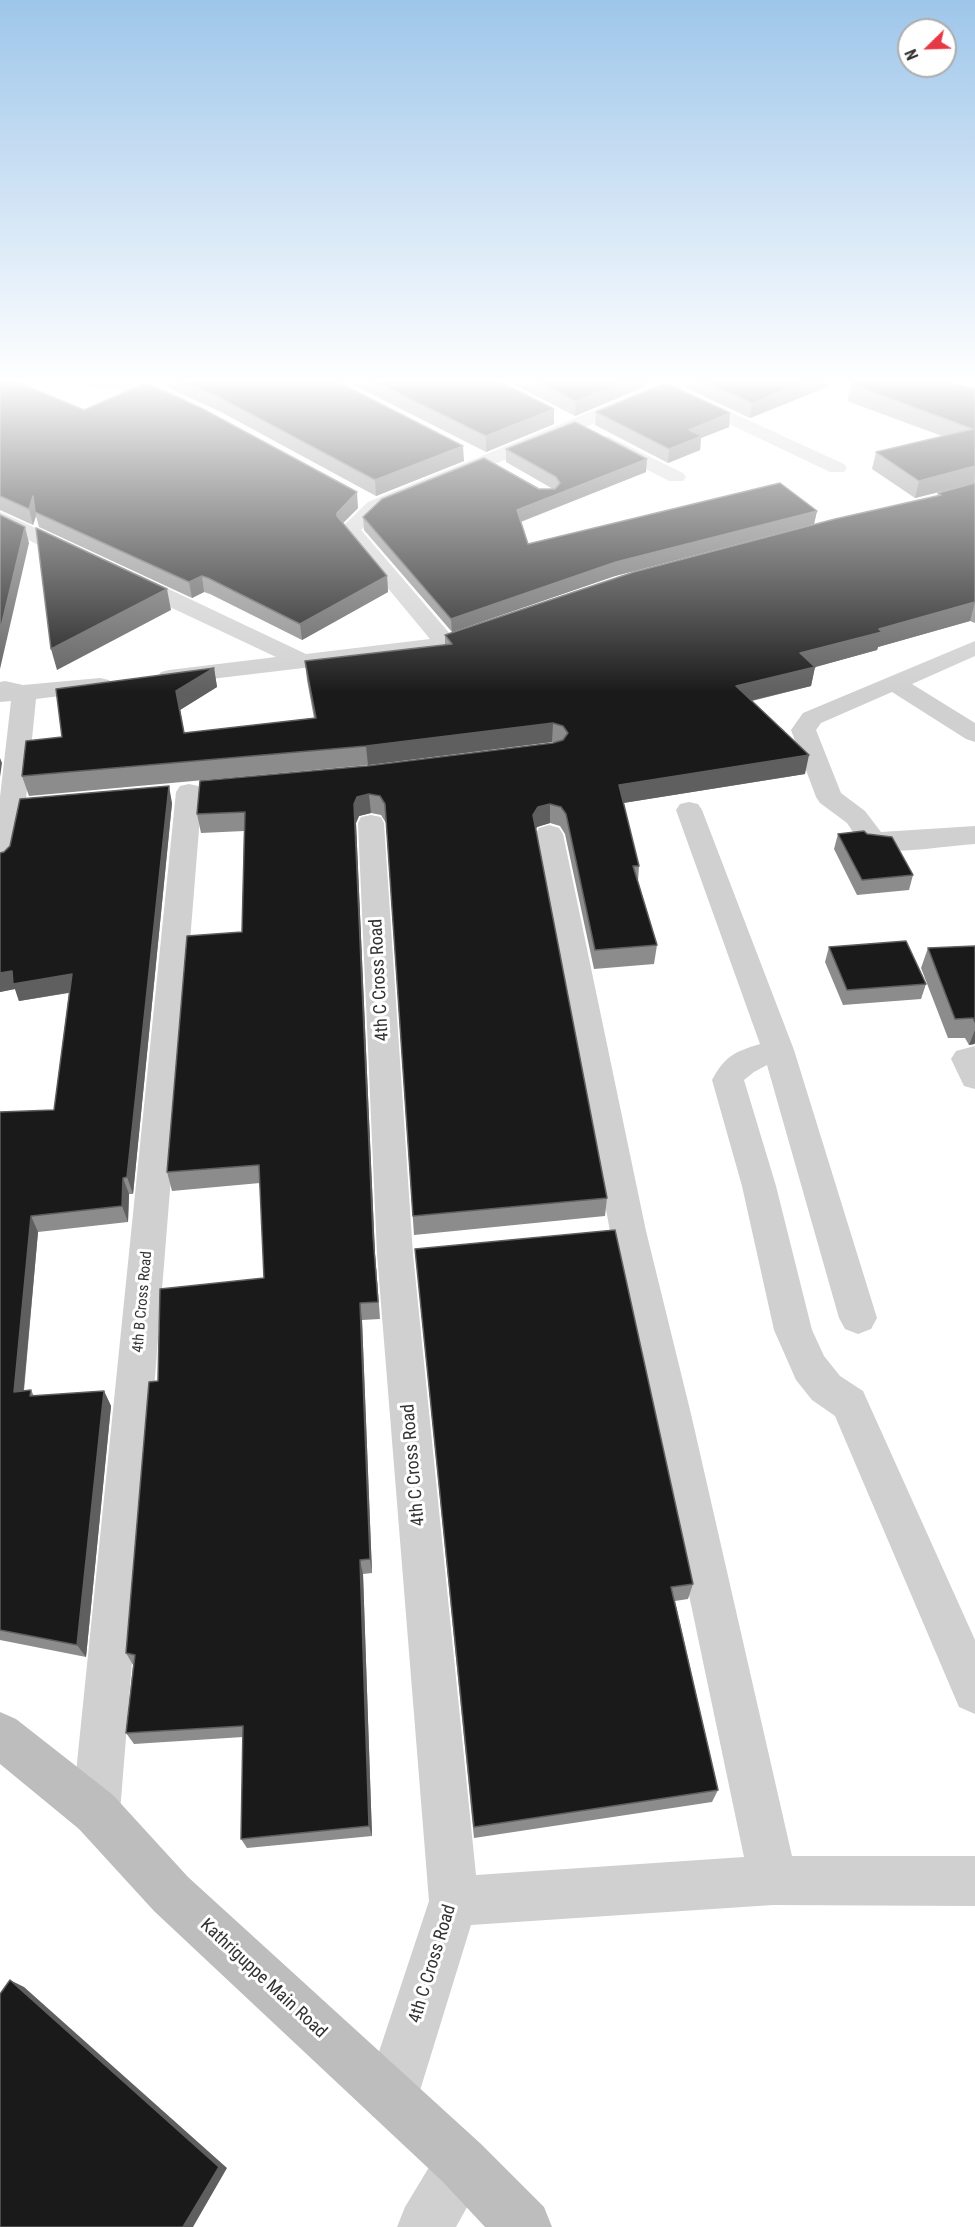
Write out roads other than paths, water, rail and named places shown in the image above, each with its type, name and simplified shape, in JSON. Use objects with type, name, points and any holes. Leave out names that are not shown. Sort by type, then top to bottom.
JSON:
[{"type":"main road","name":"Kathriguppe Main Road","points":[[0,1736],[96,1812],[171,1894],[462,2163],[524,2227]]},
{"type":"street","points":[[427,485],[375,506],[350,530],[446,644]]},
{"type":"street","points":[[355,495],[375,506]]},
{"type":"street","points":[[0,518],[303,661]]},
{"type":"street","points":[[0,862],[6,809],[8,692],[129,681],[446,644],[513,621]]},
{"type":"street","points":[[975,648],[812,718],[803,730],[829,797],[856,817],[873,841],[897,842],[975,835]]},
{"type":"street","points":[[894,683],[975,735]]},
{"type":"street","name":"4th B Cross Road","points":[[96,1812],[189,792]]},
{"type":"street","points":[[6,809],[83,802]]},
{"type":"street","points":[[689,810],[778,1050],[858,1318]]},
{"type":"street","name":"4th C Cross Road","points":[[371,823],[413,1253],[453,1901],[391,2097]]},
{"type":"street","points":[[549,834],[610,1233],[671,1414],[773,1880]]},
{"type":"street","points":[[778,1050],[744,1061],[733,1068],[728,1080],[759,1186],[793,1330],[810,1368],[826,1388],[849,1404],[975,1691]]},
{"type":"street","points":[[975,1059],[968,1059],[975,1077]]},
{"type":"street","points":[[453,1901],[773,1880],[975,1881]]},
{"type":"street","points":[[425,2227],[462,2163]]}]
